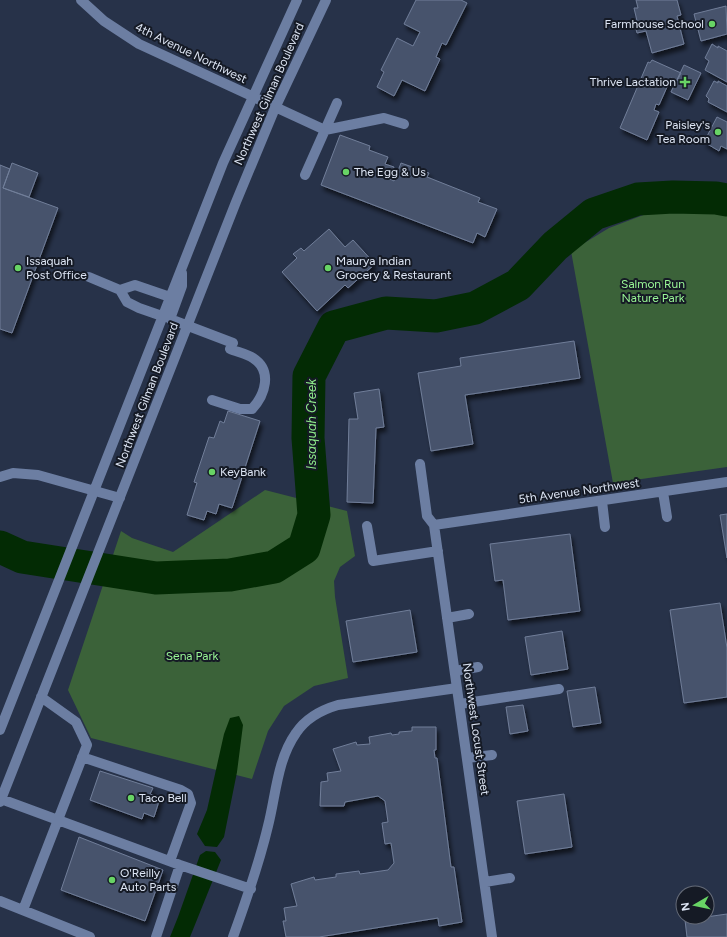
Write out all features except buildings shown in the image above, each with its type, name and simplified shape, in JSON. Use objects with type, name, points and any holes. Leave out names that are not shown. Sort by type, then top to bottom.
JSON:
[{"type":"street","name":"4th Avenue Northwest","points":[[81,0],[104,21],[139,44],[324,130]]},
{"type":"street","name":"Northwest Gilman Boulevard","points":[[0,730],[223,163],[297,0]]},
{"type":"street","name":"Northwest Gilman Boulevard","points":[[1,800],[236,202],[275,108],[326,0]]},
{"type":"street","points":[[305,175],[337,103]]},
{"type":"street","points":[[324,130],[384,118],[404,124]]},
{"type":"street","points":[[183,265],[182,286],[170,319],[188,325],[254,358],[262,366],[266,379],[264,389],[258,402],[252,409],[240,409],[212,400]]},
{"type":"street","points":[[89,277],[120,290],[127,302],[162,316]]},
{"type":"street","points":[[120,290],[135,286],[170,297]]},
{"type":"street","name":"Northwest Locust Street","points":[[420,464],[427,516],[434,525],[438,551],[492,937]]},
{"type":"street","points":[[0,477],[14,473],[38,474],[120,498]]},
{"type":"street","name":"5th Avenue Northwest","points":[[434,525],[727,482]]},
{"type":"street","points":[[663,492],[667,517]]},
{"type":"street","points":[[602,501],[605,527]]},
{"type":"street","points":[[367,526],[373,561],[438,551]]},
{"type":"street","points":[[447,618],[469,614]]},
{"type":"street","points":[[455,671],[478,667]]},
{"type":"street","points":[[233,937],[250,889],[268,827],[281,767],[291,741],[296,732],[304,723],[324,710],[338,706],[457,688]]},
{"type":"street","points":[[460,704],[559,689]]},
{"type":"street","points":[[23,910],[87,745],[76,722],[41,697]]},
{"type":"street","points":[[467,758],[492,755]]},
{"type":"street","points":[[82,757],[181,790],[188,794],[191,803],[170,861]]},
{"type":"street","points":[[1,800],[250,889]]},
{"type":"street","points":[[156,937],[180,865]]},
{"type":"street","points":[[484,882],[510,878]]},
{"type":"street","points":[[0,901],[90,937]]},
{"type":"green space","name":"Salmon Run Nature Park","points":[[712,207],[727,210],[727,467],[613,483],[571,251],[609,228],[654,211]]},
{"type":"green space","name":"Sena Park","points":[[265,490],[347,511],[355,556],[340,567],[334,581],[335,597],[348,678],[314,686],[284,706],[268,731],[252,779],[91,738],[68,690],[121,531],[132,538],[173,552]]},
{"type":"shaded area","points":[[239,716],[243,725],[237,772],[224,837],[217,847],[205,846],[197,834],[207,810],[224,734],[230,718]]},
{"type":"shaded area","points":[[206,851],[215,852],[221,860],[190,937],[170,937],[200,855]]},
{"type":"waterway","name":"Issaquah Creek","points":[[0,547],[22,557],[156,578],[230,575],[274,567],[304,548],[314,515],[308,438],[309,376],[334,327],[386,313],[436,316],[475,308],[518,285],[555,246],[594,214],[638,199],[673,197],[716,198],[727,200]]},
{"type":"place","name":"Farmhouse School","points":[[712,24]]},
{"type":"place","name":"Thrive Lactation","points":[[685,82]]},
{"type":"place","name":"Paisley's Tea Room","points":[[718,132]]},
{"type":"place","name":"The Egg & Us","points":[[346,172]]},
{"type":"place","name":"Issaquah Post Office","points":[[18,268]]},
{"type":"place","name":"Maurya Indian Grocery & Restaurant","points":[[328,268]]},
{"type":"place","name":"KeyBank","points":[[212,472]]},
{"type":"place","name":"Taco Bell","points":[[131,798]]},
{"type":"place","name":"O'Reilly Auto Parts","points":[[112,880]]}]
